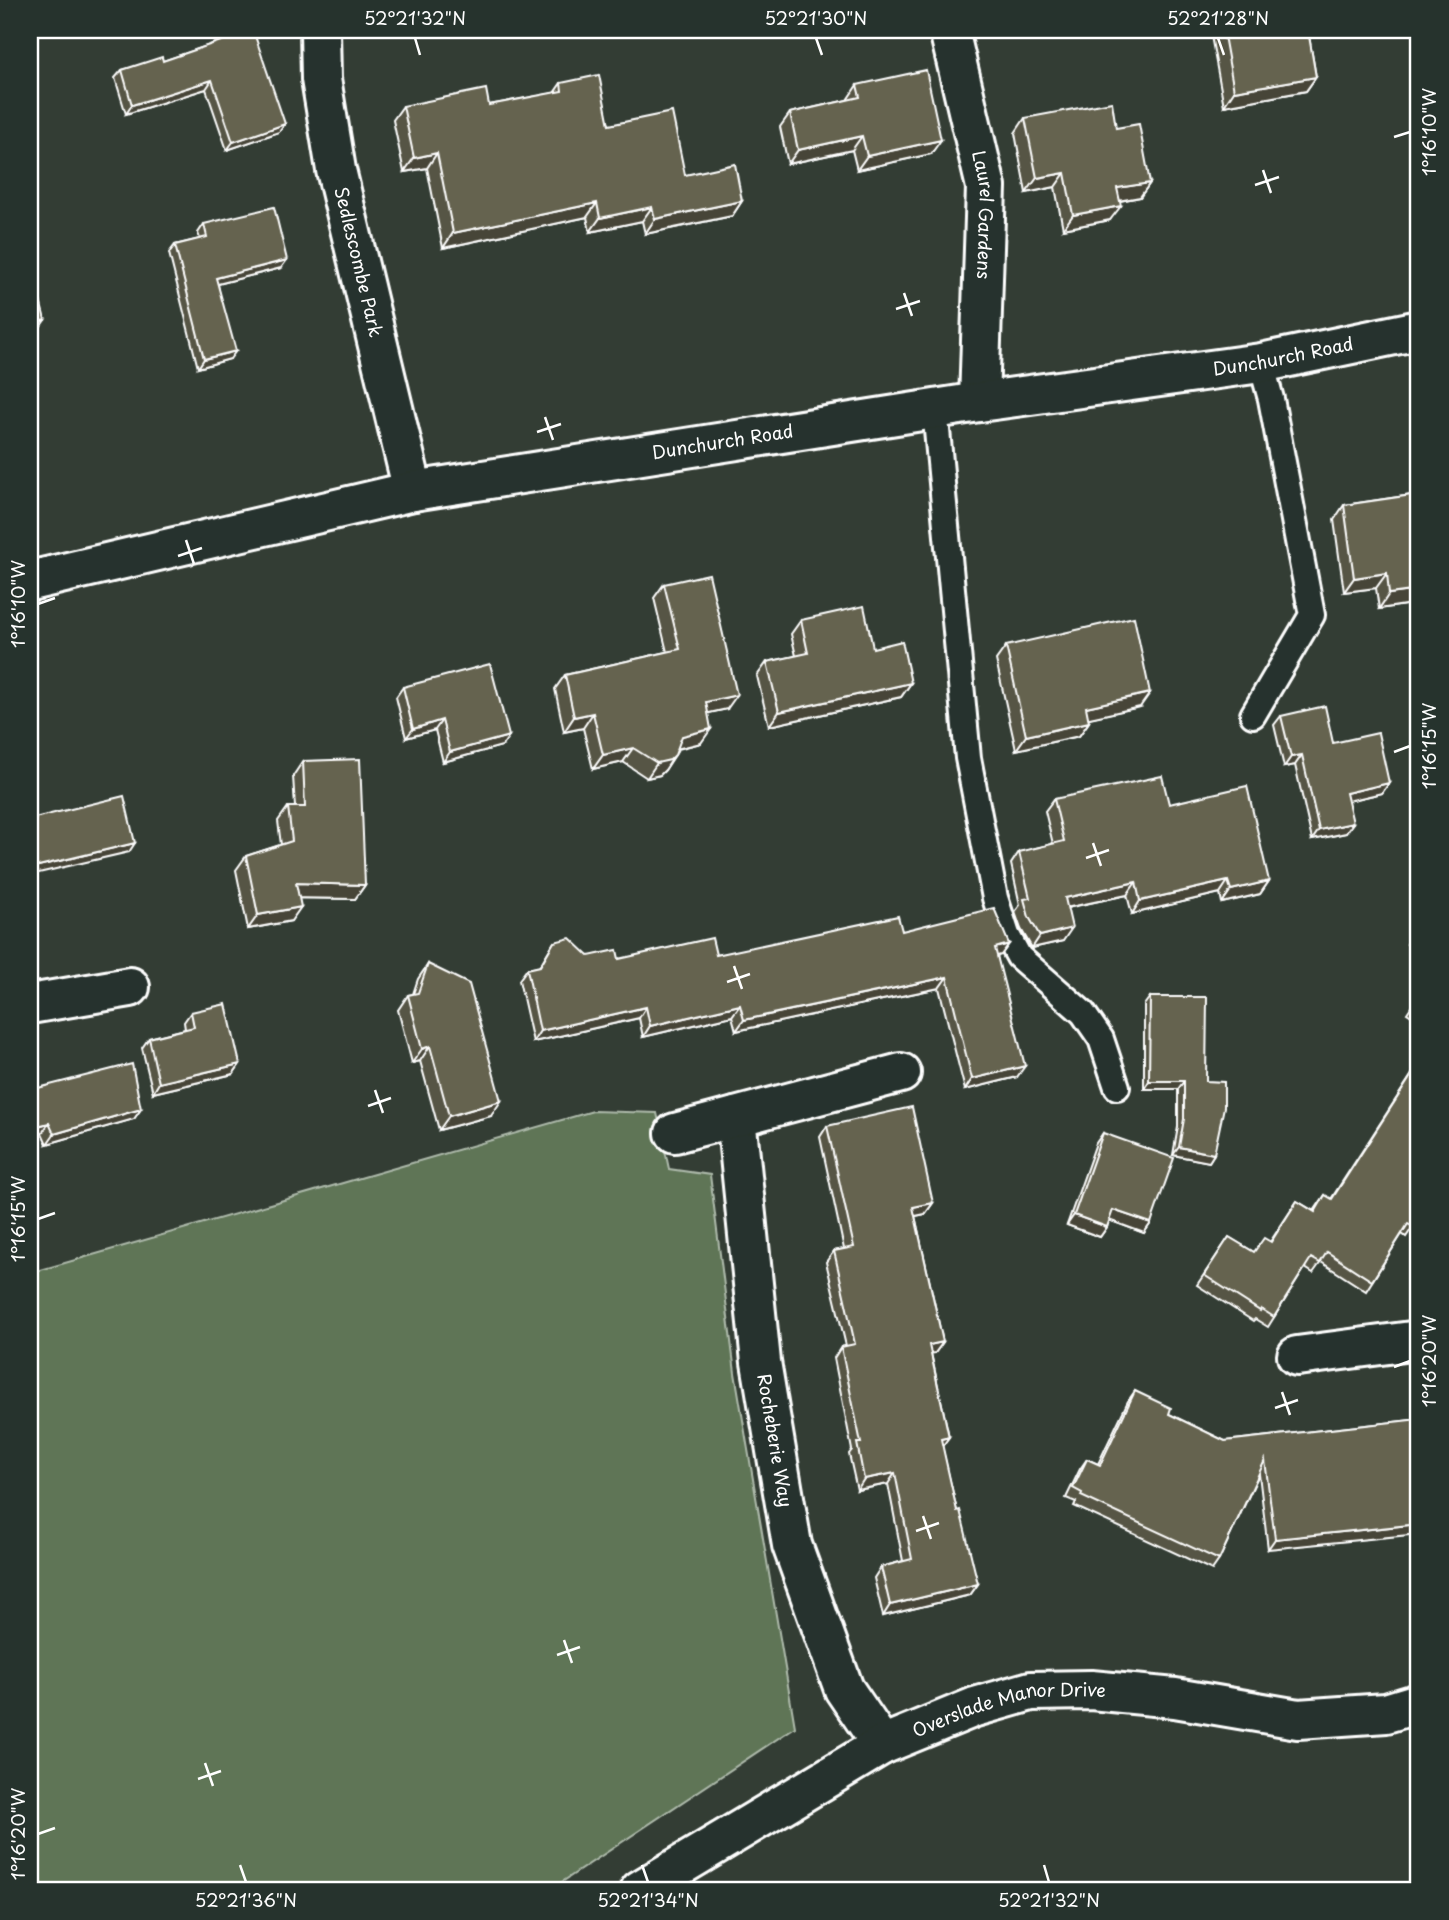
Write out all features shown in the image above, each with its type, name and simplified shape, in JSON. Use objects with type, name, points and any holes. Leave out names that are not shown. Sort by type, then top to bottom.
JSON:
[{"type":"main road","name":"Sedlescombe Park","points":[[320,30],[321,79],[337,170],[413,491]]},
{"type":"main road","name":"Laurel Gardens","points":[[949,30],[986,187],[979,402]]},
{"type":"main road","name":"Dunchurch Road","points":[[30,581],[413,491],[979,402],[1261,363],[1419,330]]},
{"type":"main road","points":[[30,1004],[130,987]]},
{"type":"main road","points":[[675,1133],[901,1073]]},
{"type":"main road","name":"Rocheberie Way","points":[[736,1117],[761,1362],[792,1545],[844,1689],[881,1745]]},
{"type":"main road","points":[[1297,1356],[1419,1340]]},
{"type":"main road","name":"Overslade Manor Drive","points":[[640,1890],[881,1745],[975,1706],[1031,1691],[1091,1690],[1175,1698],[1297,1718],[1386,1713],[1419,1703]]},
{"type":"lane","points":[[1253,715],[1312,615],[1271,399],[1261,363]]},
{"type":"lane","points":[[935,410],[968,758],[995,898],[1007,935],[1019,957],[1083,1013],[1101,1039],[1117,1087]]},
{"type":"green space","points":[[593,1111],[657,1113],[669,1169],[710,1175],[735,1373],[795,1727],[550,1890],[30,1890],[30,1273]]},
{"type":"building","points":[[253,30],[285,124],[233,142],[212,80],[132,105],[122,70],[162,57],[163,61]]},
{"type":"building","points":[[1223,30],[1308,30],[1316,77],[1234,91]]},
{"type":"building","points":[[926,70],[941,140],[867,156],[862,136],[798,150],[790,113],[860,97],[857,85]]},
{"type":"building","points":[[599,75],[609,125],[672,112],[685,175],[735,164],[742,201],[655,219],[652,207],[600,218],[597,203],[453,233],[437,153],[414,158],[403,106],[486,89],[489,105],[562,91],[561,83]]},
{"type":"building","points":[[1112,102],[1116,128],[1139,124],[1150,183],[1117,188],[1121,206],[1073,215],[1065,173],[1037,178],[1025,118]]},
{"type":"building","points":[[274,207],[287,260],[216,278],[236,351],[204,359],[175,245],[207,237],[204,224]]},
{"type":"building","points":[[32,269],[45,320],[30,324],[30,270]]},
{"type":"building","points":[[1419,494],[1419,590],[1389,594],[1387,573],[1354,578],[1344,505]]},
{"type":"building","points":[[709,574],[737,695],[706,702],[711,729],[682,736],[675,755],[670,760],[657,763],[633,748],[603,755],[593,713],[574,717],[565,675],[680,649],[664,584]]},
{"type":"building","points":[[864,606],[873,648],[902,641],[911,683],[779,712],[767,662],[808,653],[801,620]]},
{"type":"building","points":[[1134,617],[1150,693],[1086,707],[1089,722],[1026,736],[1006,646]]},
{"type":"building","points":[[490,664],[509,736],[450,752],[442,720],[413,729],[403,687]]},
{"type":"building","points":[[1325,706],[1333,743],[1378,733],[1389,783],[1346,793],[1353,823],[1319,830],[1302,755],[1291,757],[1281,716]]},
{"type":"building","points":[[360,759],[365,885],[296,883],[301,907],[258,915],[246,856],[292,841],[288,807],[305,807],[303,761]]},
{"type":"building","points":[[1162,776],[1169,804],[1247,786],[1269,881],[1231,890],[1228,881],[1140,901],[1136,882],[1065,898],[1072,928],[1040,936],[1029,917],[1024,899],[1030,898],[1019,852],[1064,841],[1054,799]]},
{"type":"building","points":[[124,796],[135,843],[30,868],[30,819]]},
{"type":"building","points":[[994,908],[1009,944],[995,948],[1025,1066],[972,1079],[947,977],[744,1020],[740,1005],[650,1026],[646,1007],[540,1031],[527,969],[540,966],[554,942],[570,938],[589,956],[617,950],[619,959],[712,938],[716,955],[898,916],[902,931]]},
{"type":"building","points":[[428,964],[469,984],[501,1101],[449,1116],[430,1046],[422,1049],[408,995],[418,993]]},
{"type":"building","points":[[1150,997],[1207,997],[1206,1081],[1224,1082],[1224,1107],[1214,1154],[1179,1147],[1184,1119],[1184,1081],[1149,1081]]},
{"type":"building","points":[[226,1004],[240,1064],[159,1083],[149,1038],[194,1027],[191,1012]]},
{"type":"building","points":[[132,1064],[141,1109],[54,1134],[49,1123],[30,1128],[30,1090]]},
{"type":"building","points":[[1419,1064],[1419,1218],[1413,1227],[1408,1224],[1372,1281],[1327,1252],[1320,1263],[1311,1258],[1274,1317],[1204,1275],[1229,1237],[1254,1252],[1264,1238],[1271,1242],[1297,1201],[1315,1212],[1325,1195],[1332,1199]]},
{"type":"building","points":[[912,1107],[933,1203],[913,1207],[943,1342],[929,1345],[949,1437],[941,1439],[957,1511],[960,1510],[978,1584],[890,1605],[881,1567],[912,1559],[895,1473],[864,1479],[857,1443],[861,1443],[841,1347],[855,1344],[834,1251],[854,1247],[827,1126]]},
{"type":"building","points":[[1103,1133],[1174,1158],[1151,1223],[1113,1210],[1107,1227],[1074,1215]]},
{"type":"building","points":[[1135,1391],[1171,1408],[1169,1414],[1225,1441],[1419,1419],[1419,1524],[1275,1539],[1265,1460],[1219,1560],[1081,1496],[1082,1493],[1073,1488],[1087,1459],[1100,1465]]},
{"type":"building","points":[[1207,1882],[1236,1890],[1205,1890]]}]
